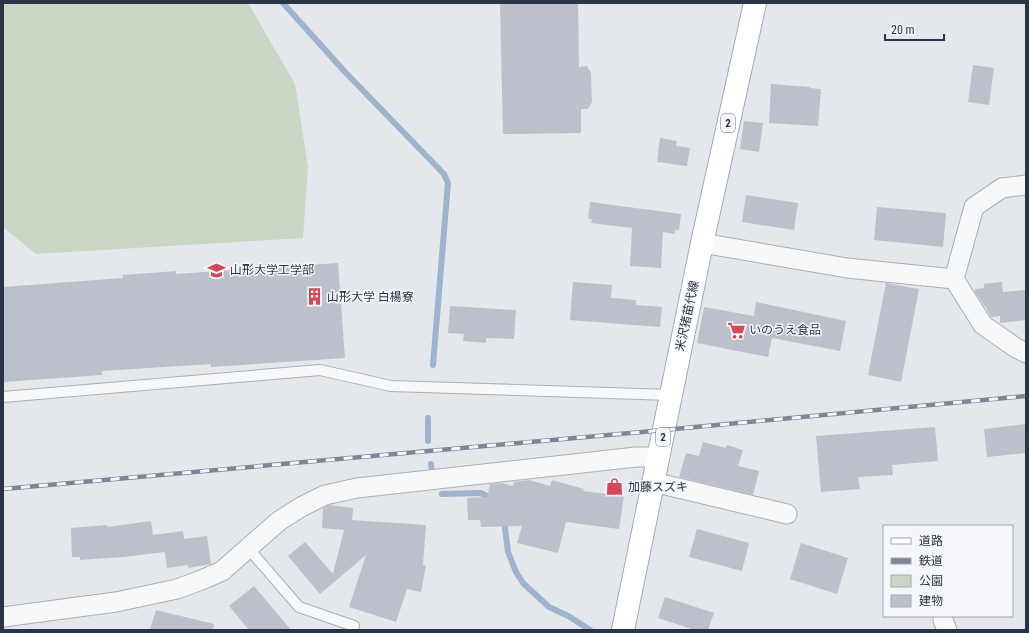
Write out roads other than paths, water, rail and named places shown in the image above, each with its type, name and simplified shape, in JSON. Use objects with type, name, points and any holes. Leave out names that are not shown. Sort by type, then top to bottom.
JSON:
[{"type":"main road","name":"米沢猪苗代線","points":[[623,630],[702,243],[754,3]]},
{"type":"street","points":[[1026,185],[1002,188],[974,207],[954,279],[983,325],[1016,348],[1026,353]]},
{"type":"street","points":[[702,243],[847,268],[954,279]]},
{"type":"street","points":[[3,617],[116,602],[177,589],[222,571],[279,521],[301,507],[325,495],[357,488],[636,457],[659,457]]},
{"type":"street","points":[[653,482],[787,514]]},
{"type":"lane","points":[[3,397],[320,370],[391,386],[671,395]]},
{"type":"lane","points":[[248,548],[298,607],[354,626]]},
{"type":"waterway","points":[[283,3],[345,72],[444,174],[448,183],[433,365]]},
{"type":"waterway","points":[[428,418],[428,441]]},
{"type":"waterway","points":[[431,464],[432,471]]},
{"type":"waterway","points":[[442,494],[481,493],[494,500]]},
{"type":"waterway","points":[[504,520],[508,552],[516,572],[523,583],[549,607],[570,617],[590,630]]},
{"type":"railway","points":[[3,489],[1026,396]]},
{"type":"place","name":"山形大学工学部","points":[[217,270]]},
{"type":"place","name":"山形大学 白楊寮","points":[[314,297]]},
{"type":"place","name":"いのうえ食品","points":[[736,330]]},
{"type":"place","name":"加藤スズキ","points":[[615,487]]}]
